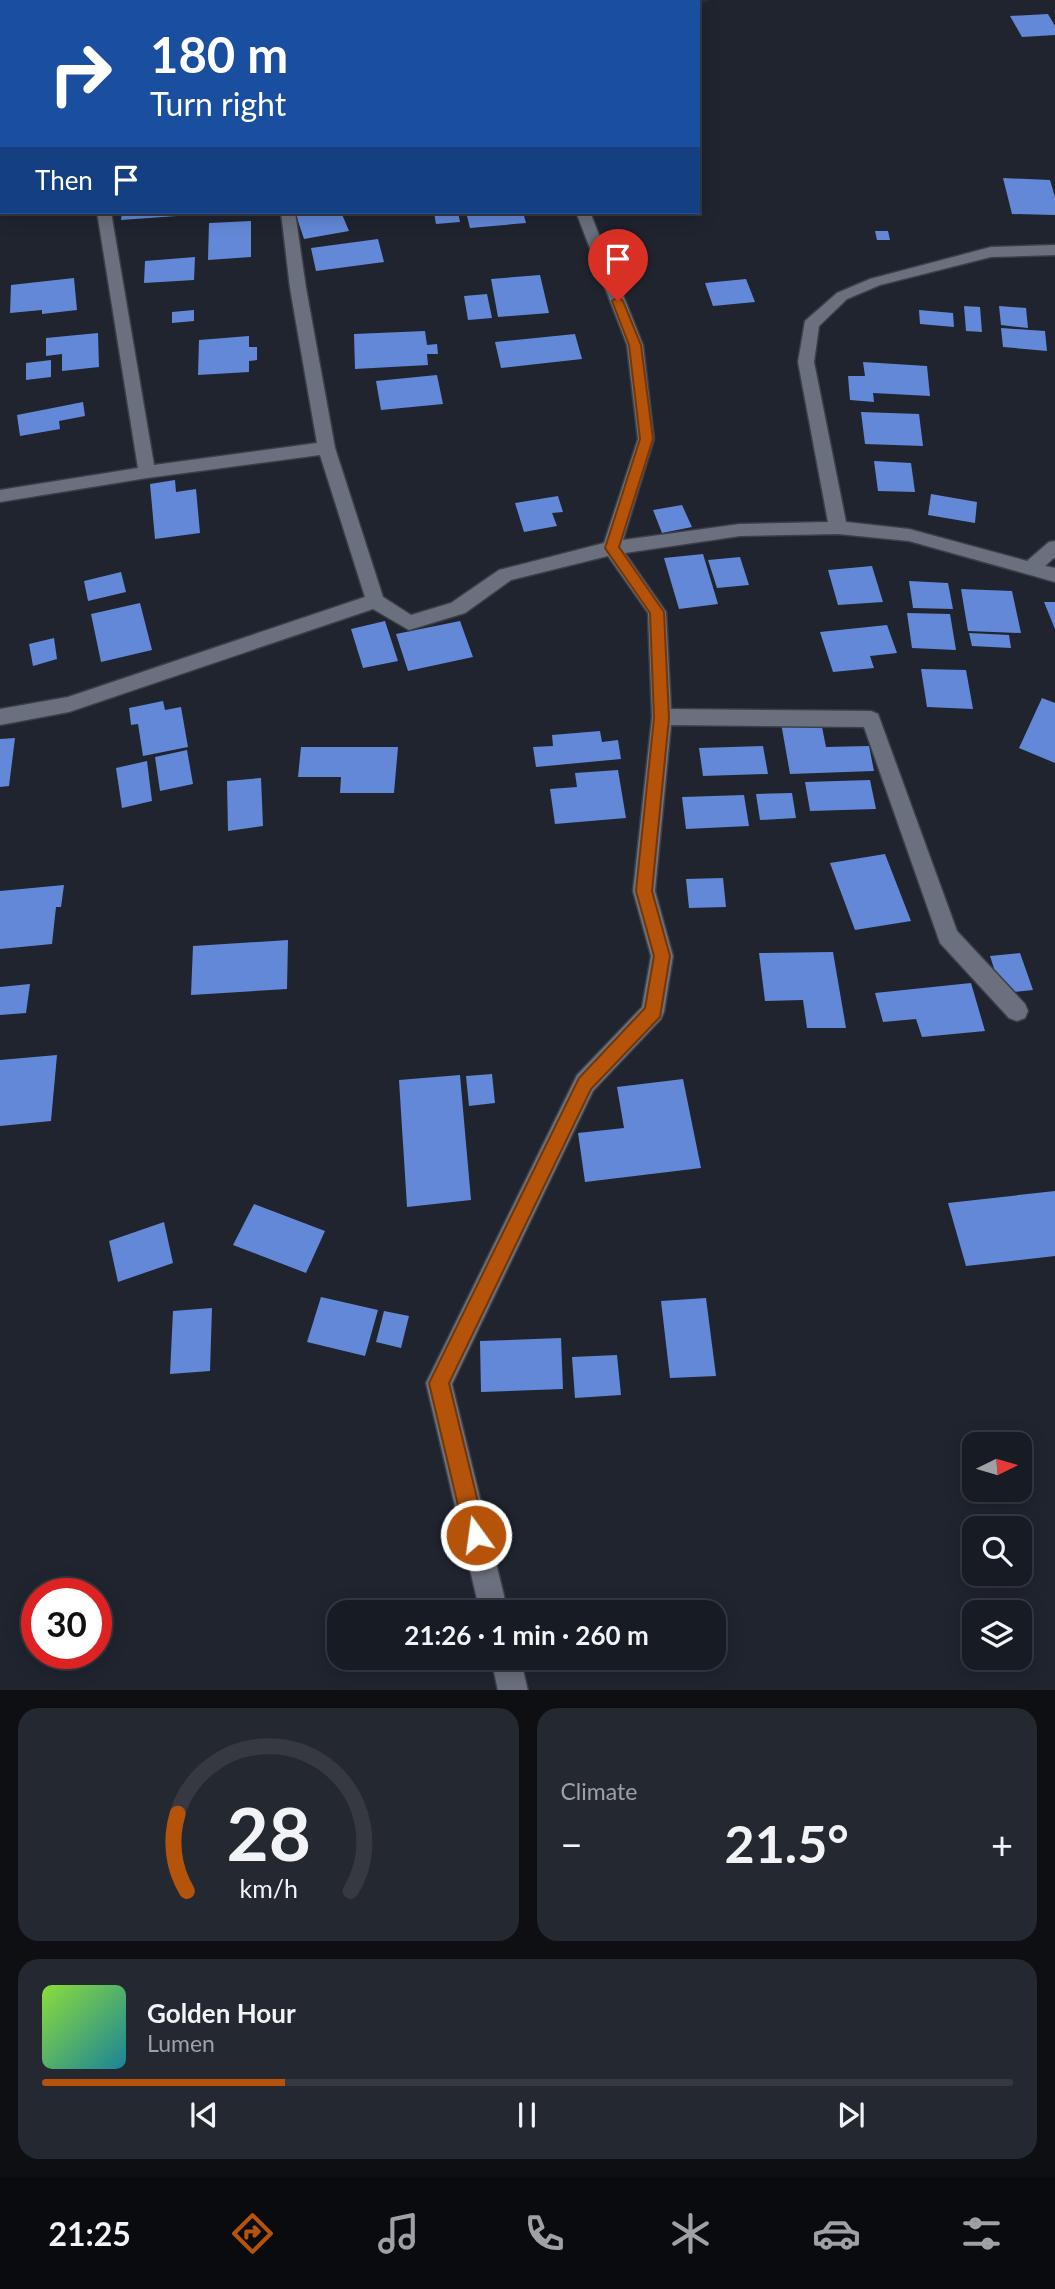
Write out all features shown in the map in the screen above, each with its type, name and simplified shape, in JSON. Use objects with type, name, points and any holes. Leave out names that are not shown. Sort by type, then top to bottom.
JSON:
[{"type":"street","points":[[104,214],[147,472]]},
{"type":"street","points":[[288,214],[298,288],[326,448],[375,601],[409,623],[458,608],[506,575],[612,548],[740,530],[838,528],[909,535],[1055,575]]},
{"type":"street","points":[[584,214],[635,345],[646,439],[612,548]]},
{"type":"street","points":[[838,528],[806,362],[811,324],[842,296],[875,282],[991,252],[1055,250]]},
{"type":"street","points":[[0,496],[147,472],[326,448]]},
{"type":"street","points":[[1031,567],[1055,547]]},
{"type":"street","points":[[491,1600],[439,1383],[585,1083],[653,1012],[662,956],[644,891],[662,718],[657,612],[612,548]]},
{"type":"street","points":[[0,717],[69,704],[375,601]]},
{"type":"street","points":[[662,718],[871,719],[947,936],[1017,1011]]},
{"type":"street","points":[[508,1670],[513,1690]]},
{"type":"building","points":[[1048,14],[1055,26],[1055,35],[1022,37],[1010,16]]},
{"type":"building","points":[[1003,178],[1050,180],[1055,197],[1055,215],[1012,214]]},
{"type":"building","points":[[122,214],[177,214],[177,216],[121,220]]},
{"type":"building","points":[[296,214],[342,214],[349,231],[304,239]]},
{"type":"building","points":[[434,214],[458,214],[460,222],[436,224]]},
{"type":"building","points":[[466,214],[524,214],[526,223],[470,228]]},
{"type":"building","points":[[251,221],[251,257],[208,260],[209,223]]},
{"type":"building","points":[[875,231],[888,231],[890,240],[877,240]]},
{"type":"building","points":[[378,239],[384,262],[316,271],[311,248]]},
{"type":"building","points":[[195,257],[194,280],[144,283],[145,261]]},
{"type":"building","points":[[540,275],[549,313],[498,317],[491,279]]},
{"type":"building","points":[[74,278],[77,310],[42,314],[42,310],[10,313],[11,285]]},
{"type":"building","points":[[746,279],[755,302],[713,306],[705,283]]},
{"type":"building","points":[[487,294],[492,318],[468,320],[464,296]]},
{"type":"building","points":[[964,306],[980,307],[982,332],[966,331]]},
{"type":"building","points":[[999,306],[1026,308],[1028,328],[1001,325]]},
{"type":"building","points":[[194,310],[194,321],[172,323],[172,312]]},
{"type":"building","points":[[919,310],[953,313],[954,327],[920,324]]},
{"type":"building","points":[[1001,328],[1045,331],[1047,351],[1003,347]]},
{"type":"building","points":[[425,331],[427,345],[437,344],[438,354],[427,354],[428,365],[355,369],[354,334]]},
{"type":"building","points":[[98,333],[99,367],[62,371],[62,354],[46,356],[46,338]]},
{"type":"building","points":[[575,334],[582,359],[501,368],[495,342]]},
{"type":"building","points":[[249,336],[249,347],[257,347],[257,360],[249,361],[249,372],[198,375],[199,340]]},
{"type":"building","points":[[51,360],[51,377],[26,380],[26,363]]},
{"type":"building","points":[[863,362],[927,366],[930,396],[873,393],[874,402],[850,400],[848,376],[865,376]]},
{"type":"building","points":[[437,375],[443,404],[381,410],[376,381]]},
{"type":"building","points":[[83,402],[85,416],[59,421],[60,429],[20,436],[17,415]]},
{"type":"building","points":[[861,412],[919,414],[923,446],[865,444]]},
{"type":"building","points":[[874,461],[911,463],[915,492],[878,491]]},
{"type":"building","points":[[175,480],[176,492],[196,489],[200,533],[155,539],[150,484]]},
{"type":"building","points":[[931,494],[977,502],[975,523],[928,515]]},
{"type":"building","points":[[558,496],[563,512],[552,513],[557,526],[524,532],[515,503]]},
{"type":"building","points":[[682,505],[692,527],[662,533],[653,510]]},
{"type":"building","points":[[703,554],[718,604],[679,609],[664,558]]},
{"type":"building","points":[[740,557],[749,585],[717,588],[708,560]]},
{"type":"building","points":[[872,566],[883,602],[838,605],[828,570]]},
{"type":"building","points":[[121,572],[126,592],[88,601],[84,581]]},
{"type":"building","points":[[909,581],[948,583],[953,609],[913,608]]},
{"type":"building","points":[[961,589],[1012,591],[1021,633],[968,631]]},
{"type":"building","points":[[1044,602],[1055,602],[1055,629]]},
{"type":"building","points":[[140,603],[152,650],[101,662],[91,614]]},
{"type":"building","points":[[907,613],[950,614],[956,650],[912,648]]},
{"type":"building","points":[[385,621],[398,661],[363,668],[351,629]]},
{"type":"building","points":[[460,621],[473,657],[408,671],[396,634]]},
{"type":"building","points":[[887,625],[897,653],[870,656],[874,668],[833,672],[820,632]]},
{"type":"building","points":[[969,633],[1009,635],[1011,648],[972,646]]},
{"type":"building","points":[[54,638],[57,659],[33,666],[29,644]]},
{"type":"building","points":[[921,669],[966,670],[973,709],[927,707]]},
{"type":"building","points":[[1042,698],[1055,703],[1055,763],[1019,748]]},
{"type":"building","points":[[163,701],[165,710],[181,707],[188,747],[143,756],[138,724],[131,725],[129,708]]},
{"type":"building","points":[[821,722],[826,747],[869,746],[874,771],[790,774],[781,723]]},
{"type":"building","points":[[600,731],[602,742],[618,740],[621,759],[536,767],[533,747],[553,746],[552,735]]},
{"type":"building","points":[[15,738],[9,786],[0,787],[0,739]]},
{"type":"building","points":[[763,746],[768,774],[703,776],[699,748]]},
{"type":"building","points":[[301,747],[398,747],[394,793],[340,793],[341,777],[298,777]]},
{"type":"building","points":[[187,750],[193,784],[160,791],[155,757]]},
{"type":"building","points":[[147,761],[152,801],[122,808],[116,768]]},
{"type":"building","points":[[618,770],[626,818],[555,824],[550,789],[577,787],[575,773]]},
{"type":"building","points":[[261,778],[263,826],[228,831],[227,781]]},
{"type":"building","points":[[870,780],[876,809],[810,811],[805,782]]},
{"type":"building","points":[[792,793],[796,818],[760,820],[756,794]]},
{"type":"building","points":[[744,795],[749,826],[686,829],[682,797]]},
{"type":"building","points":[[885,854],[911,921],[855,930],[830,863]]},
{"type":"building","points":[[723,878],[726,907],[689,908],[686,879]]},
{"type":"building","points":[[64,885],[61,907],[56,907],[52,944],[0,949],[0,891]]},
{"type":"building","points":[[288,940],[287,989],[191,995],[193,946]]},
{"type":"building","points":[[833,952],[846,1028],[807,1028],[803,1000],[765,1001],[759,953]]},
{"type":"building","points":[[1020,953],[1033,990],[1002,993],[990,956]]},
{"type":"building","points":[[971,983],[985,1031],[922,1037],[916,1019],[883,1022],[875,993]]},
{"type":"building","points":[[30,984],[26,1013],[0,1015],[0,987]]},
{"type":"building","points":[[57,1055],[51,1121],[0,1126],[0,1060]]},
{"type":"building","points":[[492,1074],[495,1103],[469,1106],[466,1076]]},
{"type":"building","points":[[460,1075],[471,1200],[407,1207],[399,1080]]},
{"type":"building","points":[[683,1079],[701,1168],[585,1182],[578,1133],[624,1128],[617,1087]]},
{"type":"building","points":[[1055,1191],[1055,1256],[966,1266],[948,1203]]},
{"type":"building","points":[[254,1204],[325,1231],[306,1273],[233,1245]]},
{"type":"building","points":[[164,1222],[173,1263],[118,1282],[109,1241]]},
{"type":"building","points":[[321,1297],[378,1310],[365,1356],[307,1342]]},
{"type":"building","points":[[706,1298],[716,1376],[670,1378],[661,1301]]},
{"type":"building","points":[[212,1308],[210,1371],[170,1374],[173,1311]]},
{"type":"building","points":[[384,1311],[409,1316],[401,1348],[376,1342]]},
{"type":"building","points":[[561,1338],[563,1389],[481,1392],[480,1341]]},
{"type":"building","points":[[617,1355],[621,1395],[575,1398],[572,1357]]},
{"type":"route","points":[[476,1535],[439,1383],[585,1083],[653,1012],[662,956],[644,891],[662,718],[657,612],[612,548],[646,439],[635,345],[618,301]]}]
